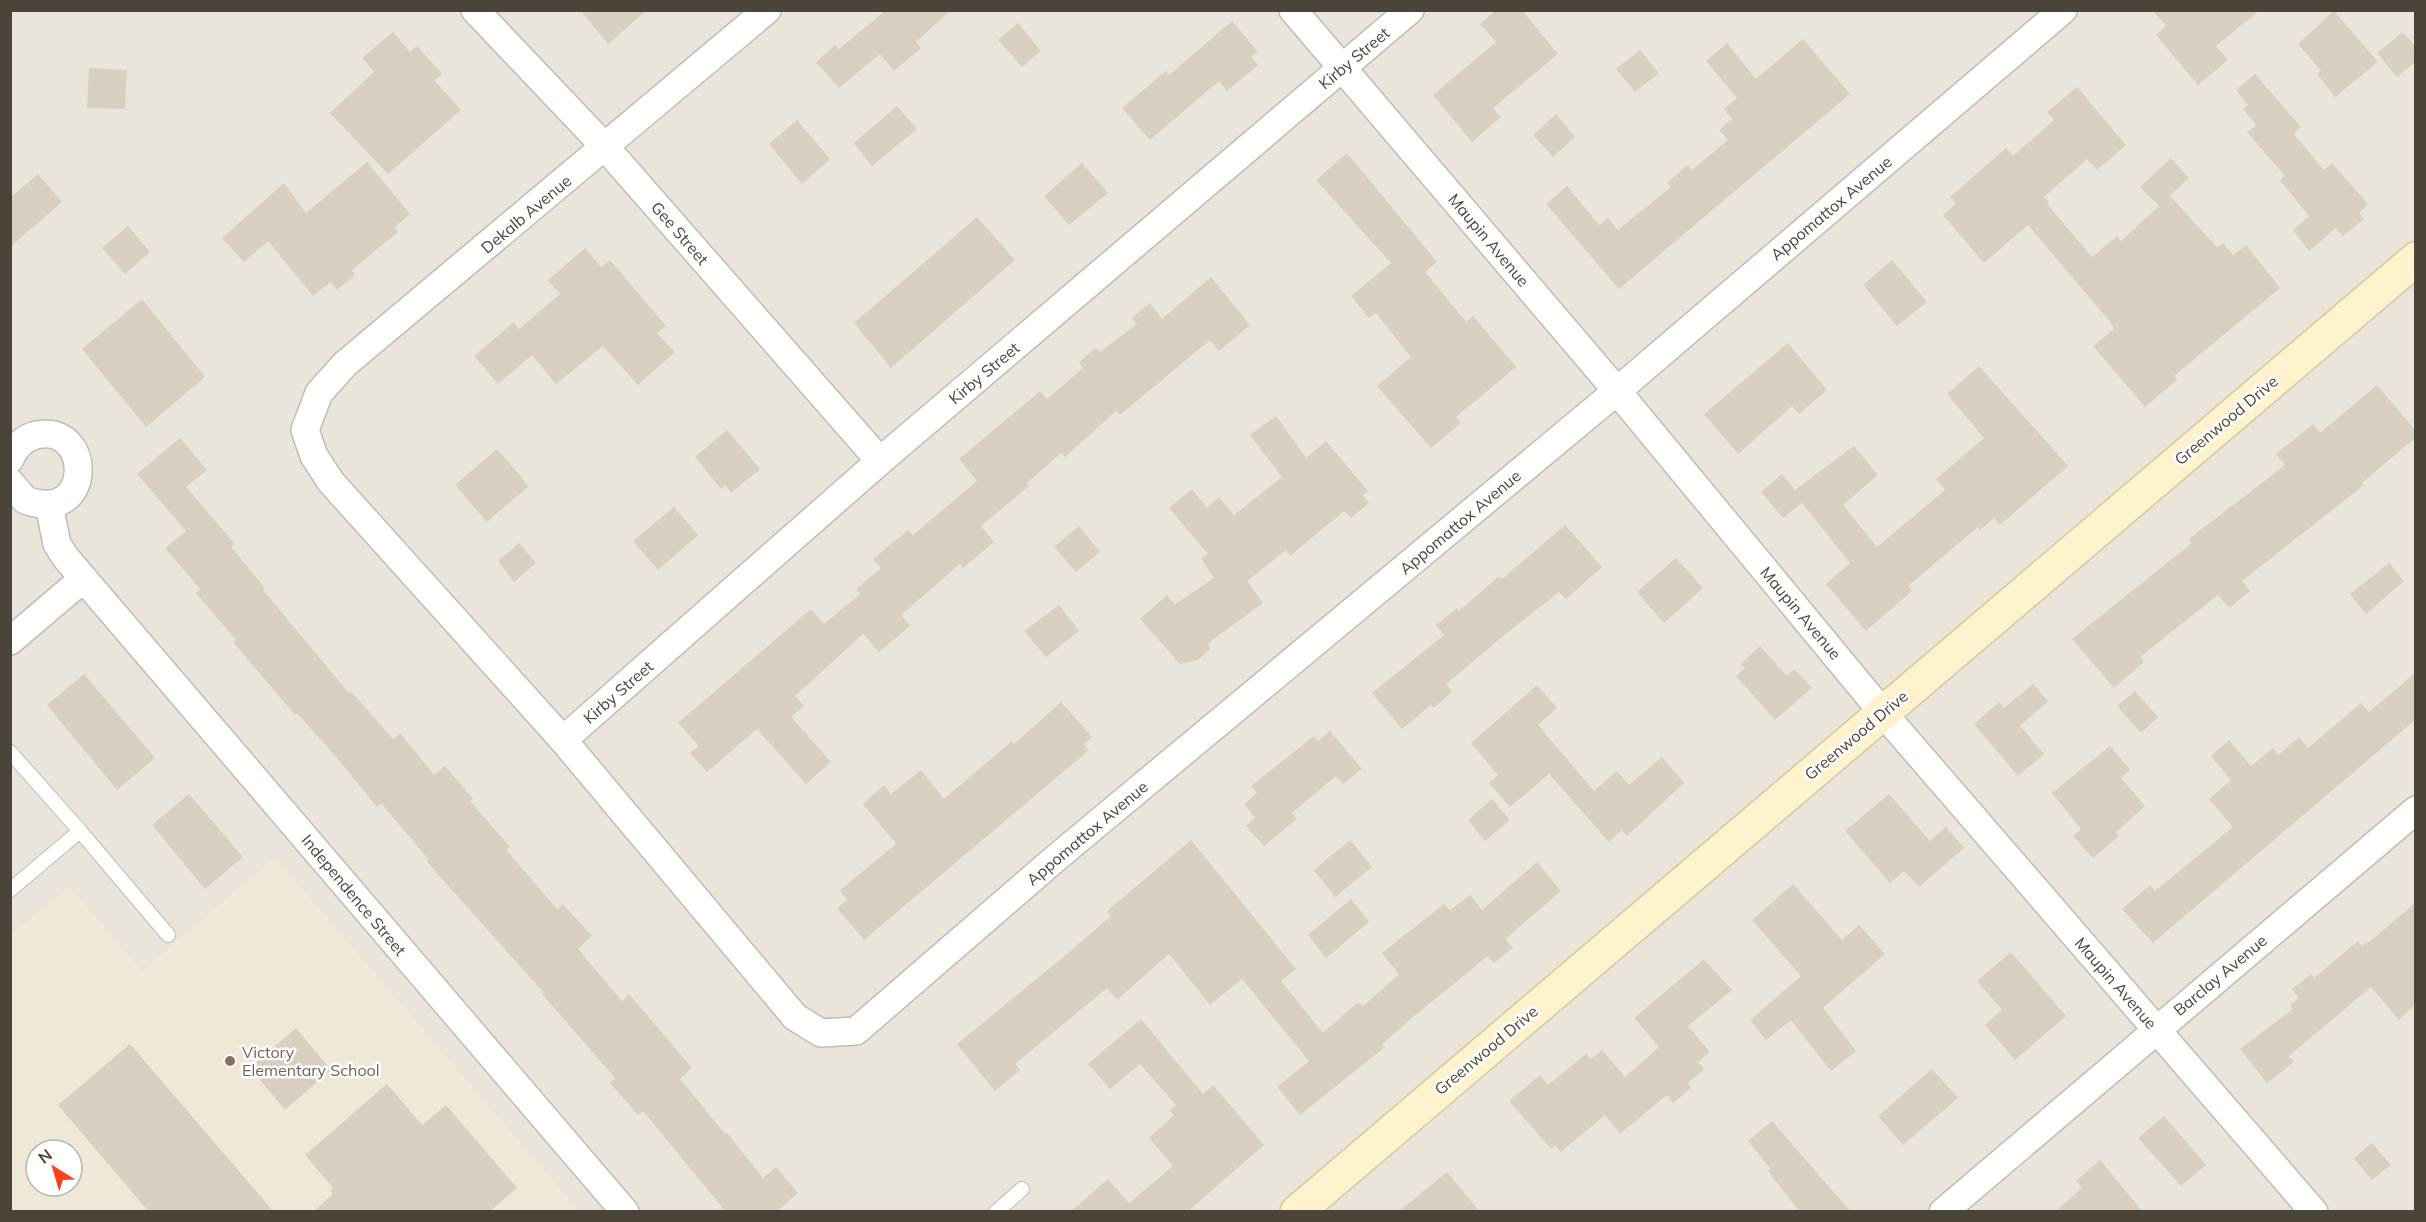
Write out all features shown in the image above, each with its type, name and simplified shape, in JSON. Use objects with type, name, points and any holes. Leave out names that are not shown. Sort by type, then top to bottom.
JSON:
[{"type":"street","name":"Gee Street","points":[[475,10],[606,148],[880,461]]},
{"type":"street","name":"Dekalb Avenue","points":[[563,740],[331,482],[315,456],[305,430],[319,393],[345,364],[606,148],[767,10]]},
{"type":"street","name":"Maupin Avenue","points":[[1293,10],[1617,391],[1883,712],[2314,1212]]},
{"type":"street","name":"Kirby Street","points":[[563,740],[880,461],[1410,10]]},
{"type":"street","name":"Appomattox Avenue","points":[[563,740],[795,1017],[821,1033],[856,1031],[1056,858],[1617,391],[2063,10]]},
{"type":"street","name":"Greenwood Drive","points":[[1297,1212],[2415,259]]},
{"type":"street","points":[[10,459],[18,446],[27,438],[39,434],[63,439],[78,458],[80,471],[77,483],[61,501],[49,505],[25,500],[10,482]]},
{"type":"street","name":"Independence Street","points":[[49,505],[57,544],[83,579],[625,1212]]},
{"type":"street","points":[[10,641],[83,579]]},
{"type":"street","name":"Barclay Avenue","points":[[1943,1212],[2415,810]]},
{"type":"lane","points":[[10,752],[168,935]]},
{"type":"lane","points":[[10,890],[80,831]]},
{"type":"lane","points":[[996,1212],[1022,1189]]},
{"type":"shaded area","points":[[10,11],[2415,11],[2415,1211],[11,1211]]},
{"type":"shaded area","name":"Victory Elementary School","points":[[275,857],[579,1211],[11,1211],[10,936],[69,886],[142,971]]},
{"type":"building","points":[[580,10],[647,10],[608,44]]},
{"type":"building","points":[[886,10],[951,10],[916,42],[921,48],[894,71],[880,54],[839,88],[816,62],[835,45],[839,49]]},
{"type":"building","points":[[1496,10],[1522,10],[1558,54],[1493,108],[1501,117],[1472,142],[1433,95],[1496,42],[1480,24]]},
{"type":"building","points":[[2152,10],[2260,10],[2216,46],[2228,60],[2198,85],[2156,35],[2166,26]]},
{"type":"building","points":[[2334,11],[2378,62],[2335,97],[2317,74],[2321,71],[2298,44]]},
{"type":"building","points":[[1232,21],[1258,52],[1251,57],[1258,65],[1227,91],[1219,81],[1150,140],[1122,108],[1166,71],[1169,75]]},
{"type":"building","points":[[1018,23],[1041,51],[1022,67],[998,40]]},
{"type":"building","points":[[393,32],[410,52],[417,46],[442,74],[434,80],[461,110],[388,174],[330,113],[374,72],[362,58]]},
{"type":"building","points":[[2403,32],[2415,46],[2415,62],[2397,77],[2377,53]]},
{"type":"building","points":[[1803,39],[1850,94],[1619,289],[1546,204],[1567,186],[1599,225],[1608,218],[1618,230],[1671,187],[1667,183],[1687,165],[1692,170],[1728,140],[1719,130],[1732,119],[1724,109],[1737,98],[1706,61],[1727,43],[1756,79]]},
{"type":"building","points":[[1640,50],[1659,73],[1635,92],[1616,69]]},
{"type":"building","points":[[89,68],[127,70],[125,109],[87,108]]},
{"type":"building","points":[[2255,74],[2301,127],[2294,134],[2324,170],[2332,163],[2368,204],[2359,213],[2364,219],[2343,236],[2336,228],[2309,251],[2293,230],[2309,216],[2280,180],[2285,176],[2247,132],[2256,125],[2243,109],[2248,105],[2236,90]]},
{"type":"building","points":[[2077,87],[2126,145],[2097,170],[2087,159],[2044,197],[2049,202],[2047,204],[2092,257],[2117,236],[2121,241],[2170,196],[2217,247],[2223,243],[2233,255],[2246,245],[2280,288],[2174,376],[2177,380],[2145,407],[2093,346],[2114,329],[2111,323],[2028,225],[1984,263],[1943,215],[1956,204],[1950,197],[2006,148],[2013,156],[2054,120],[2047,112]]},
{"type":"building","points":[[897,106],[917,129],[872,166],[854,143]]},
{"type":"building","points":[[1556,114],[1575,137],[1553,157],[1533,135]]},
{"type":"building","points":[[797,120],[830,159],[802,184],[769,144]]},
{"type":"building","points":[[1347,153],[1437,262],[1425,272],[1466,322],[1473,316],[1516,367],[1456,417],[1461,423],[1431,448],[1377,386],[1411,357],[1376,313],[1369,318],[1351,296],[1391,263],[1316,180]]},
{"type":"building","points":[[2171,158],[2189,178],[2159,206],[2140,187]]},
{"type":"building","points":[[367,162],[410,214],[395,227],[398,232],[352,270],[355,275],[337,290],[331,282],[313,296],[268,241],[244,262],[222,238],[284,183],[306,213]]},
{"type":"building","points":[[1082,163],[1108,193],[1069,225],[1044,196]]},
{"type":"building","points":[[38,174],[62,202],[10,247],[10,198]]},
{"type":"building","points":[[977,217],[1015,260],[891,368],[854,323]]},
{"type":"building","points":[[128,226],[150,252],[125,274],[102,248]]},
{"type":"building","points":[[585,248],[601,267],[610,260],[666,326],[657,333],[675,352],[638,385],[603,346],[556,384],[532,355],[498,384],[474,356],[514,322],[519,329],[560,294],[548,280]]},
{"type":"building","points":[[1892,260],[1927,302],[1897,326],[1863,285]]},
{"type":"building","points":[[1211,277],[1250,325],[1219,351],[1210,340],[1120,415],[1116,411],[1065,457],[1061,453],[1027,483],[1029,486],[981,526],[994,542],[963,568],[960,564],[901,615],[910,626],[879,652],[863,634],[795,696],[804,706],[791,717],[831,762],[806,784],[757,729],[707,772],[690,753],[699,746],[678,723],[811,609],[824,624],[860,594],[856,589],[881,568],[873,559],[908,530],[913,535],[977,481],[959,459],[1040,391],[1047,399],[1083,368],[1079,362],[1096,348],[1100,352],[1137,324],[1132,318],[1150,303],[1162,319]]},
{"type":"building","points":[[142,299],[205,377],[146,427],[82,349]]},
{"type":"building","points":[[1788,343],[1827,390],[1799,414],[1792,406],[1738,454],[1704,414]]},
{"type":"building","points":[[1979,366],[2068,466],[2000,525],[1994,518],[1980,530],[1978,527],[1908,586],[1912,591],[1866,631],[1826,584],[1850,563],[1802,503],[1783,518],[1761,492],[1782,474],[1795,490],[1854,446],[1878,475],[1843,505],[1877,547],[1945,490],[1936,479],[1984,438],[1947,394]]},
{"type":"building","points":[[2377,385],[2415,430],[2415,438],[2362,483],[2364,485],[2242,581],[2250,591],[2229,608],[2218,595],[2140,657],[2144,662],[2114,688],[2072,639],[2192,543],[2189,539],[2285,465],[2276,454],[2313,424],[2320,433]]},
{"type":"building","points":[[1276,416],[1306,458],[1326,441],[1368,491],[1363,495],[1369,503],[1351,518],[1344,511],[1290,556],[1286,550],[1247,581],[1263,603],[1208,643],[1210,649],[1198,660],[1180,664],[1140,619],[1167,595],[1175,604],[1214,578],[1201,559],[1208,554],[1169,508],[1192,489],[1207,508],[1219,497],[1234,515],[1282,477],[1250,435]]},
{"type":"building","points":[[727,430],[760,469],[731,493],[725,485],[721,489],[695,457]]},
{"type":"building","points":[[180,438],[207,470],[186,487],[235,544],[231,547],[265,588],[263,590],[349,693],[351,691],[393,739],[400,733],[434,775],[445,766],[473,799],[470,801],[510,847],[506,850],[557,909],[563,904],[592,936],[578,949],[622,1001],[629,994],[692,1068],[680,1079],[725,1134],[727,1133],[763,1178],[776,1167],[798,1193],[776,1212],[726,1212],[643,1111],[638,1115],[610,1083],[615,1078],[542,994],[544,993],[427,862],[429,860],[381,803],[377,807],[337,758],[297,713],[295,715],[233,642],[236,640],[196,593],[200,589],[165,548],[186,531],[137,474]]},
{"type":"building","points":[[497,449],[529,486],[487,522],[455,485]]},
{"type":"building","points":[[674,507],[698,535],[658,570],[633,541]]},
{"type":"building","points":[[1565,525],[1602,567],[1566,599],[1559,592],[1507,633],[1446,684],[1452,692],[1434,708],[1431,705],[1402,729],[1372,693],[1444,635],[1436,625],[1457,608],[1459,611],[1499,576],[1502,579]]},
{"type":"building","points":[[1079,526],[1100,552],[1076,572],[1054,547]]},
{"type":"building","points":[[519,543],[536,563],[514,582],[498,561]]},
{"type":"building","points":[[1676,558],[1703,588],[1664,623],[1637,592]]},
{"type":"building","points":[[2389,563],[2404,581],[2366,614],[2350,594]]},
{"type":"building","points":[[1059,605],[1079,631],[1046,657],[1024,631]]},
{"type":"building","points":[[1760,646],[1787,676],[1794,669],[1812,688],[1775,720],[1736,676],[1745,668],[1741,664]]},
{"type":"building","points":[[2415,673],[2415,720],[2153,943],[2122,909],[2150,885],[2155,891],[2233,827],[2209,799],[2231,780],[2211,756],[2229,740],[2251,766],[2273,748],[2278,755],[2299,737],[2308,748],[2361,703],[2369,712]]},
{"type":"building","points":[[84,674],[155,758],[117,790],[47,705]]},
{"type":"building","points":[[2033,684],[2048,701],[2020,726],[2044,754],[2018,776],[1974,724],[1999,702],[2004,708]]},
{"type":"building","points":[[1537,685],[1557,708],[1538,725],[1594,791],[1617,771],[1629,785],[1662,757],[1684,783],[1627,836],[1622,830],[1609,842],[1549,774],[1510,807],[1489,783],[1498,775],[1471,743]]},
{"type":"building","points":[[2135,691],[2158,717],[2141,733],[2117,706]]},
{"type":"building","points":[[1061,702],[1092,737],[1084,744],[1089,750],[864,940],[837,908],[847,900],[840,890],[896,844],[863,804],[884,785],[891,794],[921,770],[944,799],[1012,741],[1014,744]]},
{"type":"building","points":[[1330,731],[1362,769],[1343,784],[1336,776],[1292,813],[1297,819],[1264,846],[1246,826],[1255,818],[1244,804],[1257,793],[1251,786],[1314,736],[1318,741]]},
{"type":"building","points":[[2110,746],[2130,770],[2121,778],[2145,806],[2116,832],[2119,836],[2093,858],[2073,836],[2081,829],[2052,793]]},
{"type":"building","points":[[189,794],[243,857],[205,889],[152,825]]},
{"type":"building","points":[[1889,794],[1930,841],[1946,827],[1964,848],[1919,887],[1904,871],[1890,883],[1845,831]]},
{"type":"building","points":[[1492,799],[1510,820],[1485,841],[1468,820]]},
{"type":"building","points":[[1191,840],[1296,969],[1281,981],[1323,1033],[1358,1002],[1363,1006],[1399,974],[1382,953],[1444,904],[1450,910],[1470,895],[1482,910],[1537,862],[1561,891],[1505,939],[1513,948],[1494,963],[1488,956],[1407,1022],[1382,1045],[1385,1047],[1300,1115],[1277,1087],[1309,1061],[1242,979],[1210,1005],[1169,954],[1117,1000],[1107,988],[1015,1064],[1020,1070],[995,1091],[957,1044],[1111,916],[1107,911]]},
{"type":"building","points":[[1350,840],[1372,867],[1335,897],[1314,870]]},
{"type":"building","points":[[1793,884],[1842,940],[1859,925],[1885,954],[1823,1008],[1856,1051],[1831,1071],[1791,1020],[1766,1040],[1750,1020],[1801,976],[1752,920]]},
{"type":"building","points":[[1351,899],[1369,922],[1326,958],[1308,935]]},
{"type":"building","points":[[2415,903],[2415,1005],[2399,1020],[2371,987],[2289,1056],[2294,1062],[2267,1083],[2240,1049],[2293,1009],[2290,1005],[2299,998],[2292,989],[2311,974],[2314,978],[2358,941],[2362,946],[2375,937]]},
{"type":"building","points":[[2011,952],[2066,1016],[2015,1060],[1985,1025],[2002,1010],[1977,981]]},
{"type":"building","points":[[1704,959],[1732,990],[1688,1026],[1710,1052],[1698,1062],[1704,1069],[1688,1083],[1691,1088],[1673,1103],[1667,1095],[1620,1134],[1605,1115],[1561,1152],[1555,1145],[1551,1149],[1509,1101],[1540,1075],[1548,1085],[1586,1054],[1591,1059],[1602,1050],[1625,1077],[1659,1047],[1634,1018]]},
{"type":"building","points":[[1141,1019],[1203,1094],[1213,1085],[1264,1145],[1187,1212],[1070,1212],[1108,1179],[1129,1203],[1173,1166],[1149,1138],[1174,1115],[1170,1110],[1176,1105],[1140,1064],[1110,1089],[1088,1064]]},
{"type":"building","points":[[296,1028],[331,1070],[285,1110],[250,1068]]},
{"type":"building","points":[[130,1044],[274,1212],[149,1212],[58,1105]]},
{"type":"building","points":[[1932,1069],[1958,1098],[1903,1145],[1878,1116]]},
{"type":"building","points":[[387,1084],[422,1125],[446,1105],[517,1188],[489,1212],[313,1212],[333,1194],[330,1191],[333,1188],[305,1155]]},
{"type":"building","points":[[2164,1116],[2206,1165],[2181,1186],[2138,1138]]},
{"type":"building","points":[[1772,1121],[1851,1212],[1800,1212],[1768,1171],[1771,1169],[1748,1141]]},
{"type":"building","points":[[2372,1143],[2391,1165],[2372,1180],[2354,1158]]},
{"type":"building","points":[[2100,1160],[2143,1212],[2055,1212],[2082,1188],[2076,1181]]},
{"type":"building","points":[[1447,1172],[1480,1212],[1398,1212]]},
{"type":"place","name":"Victory Elementary School","points":[[230,1061]]}]
